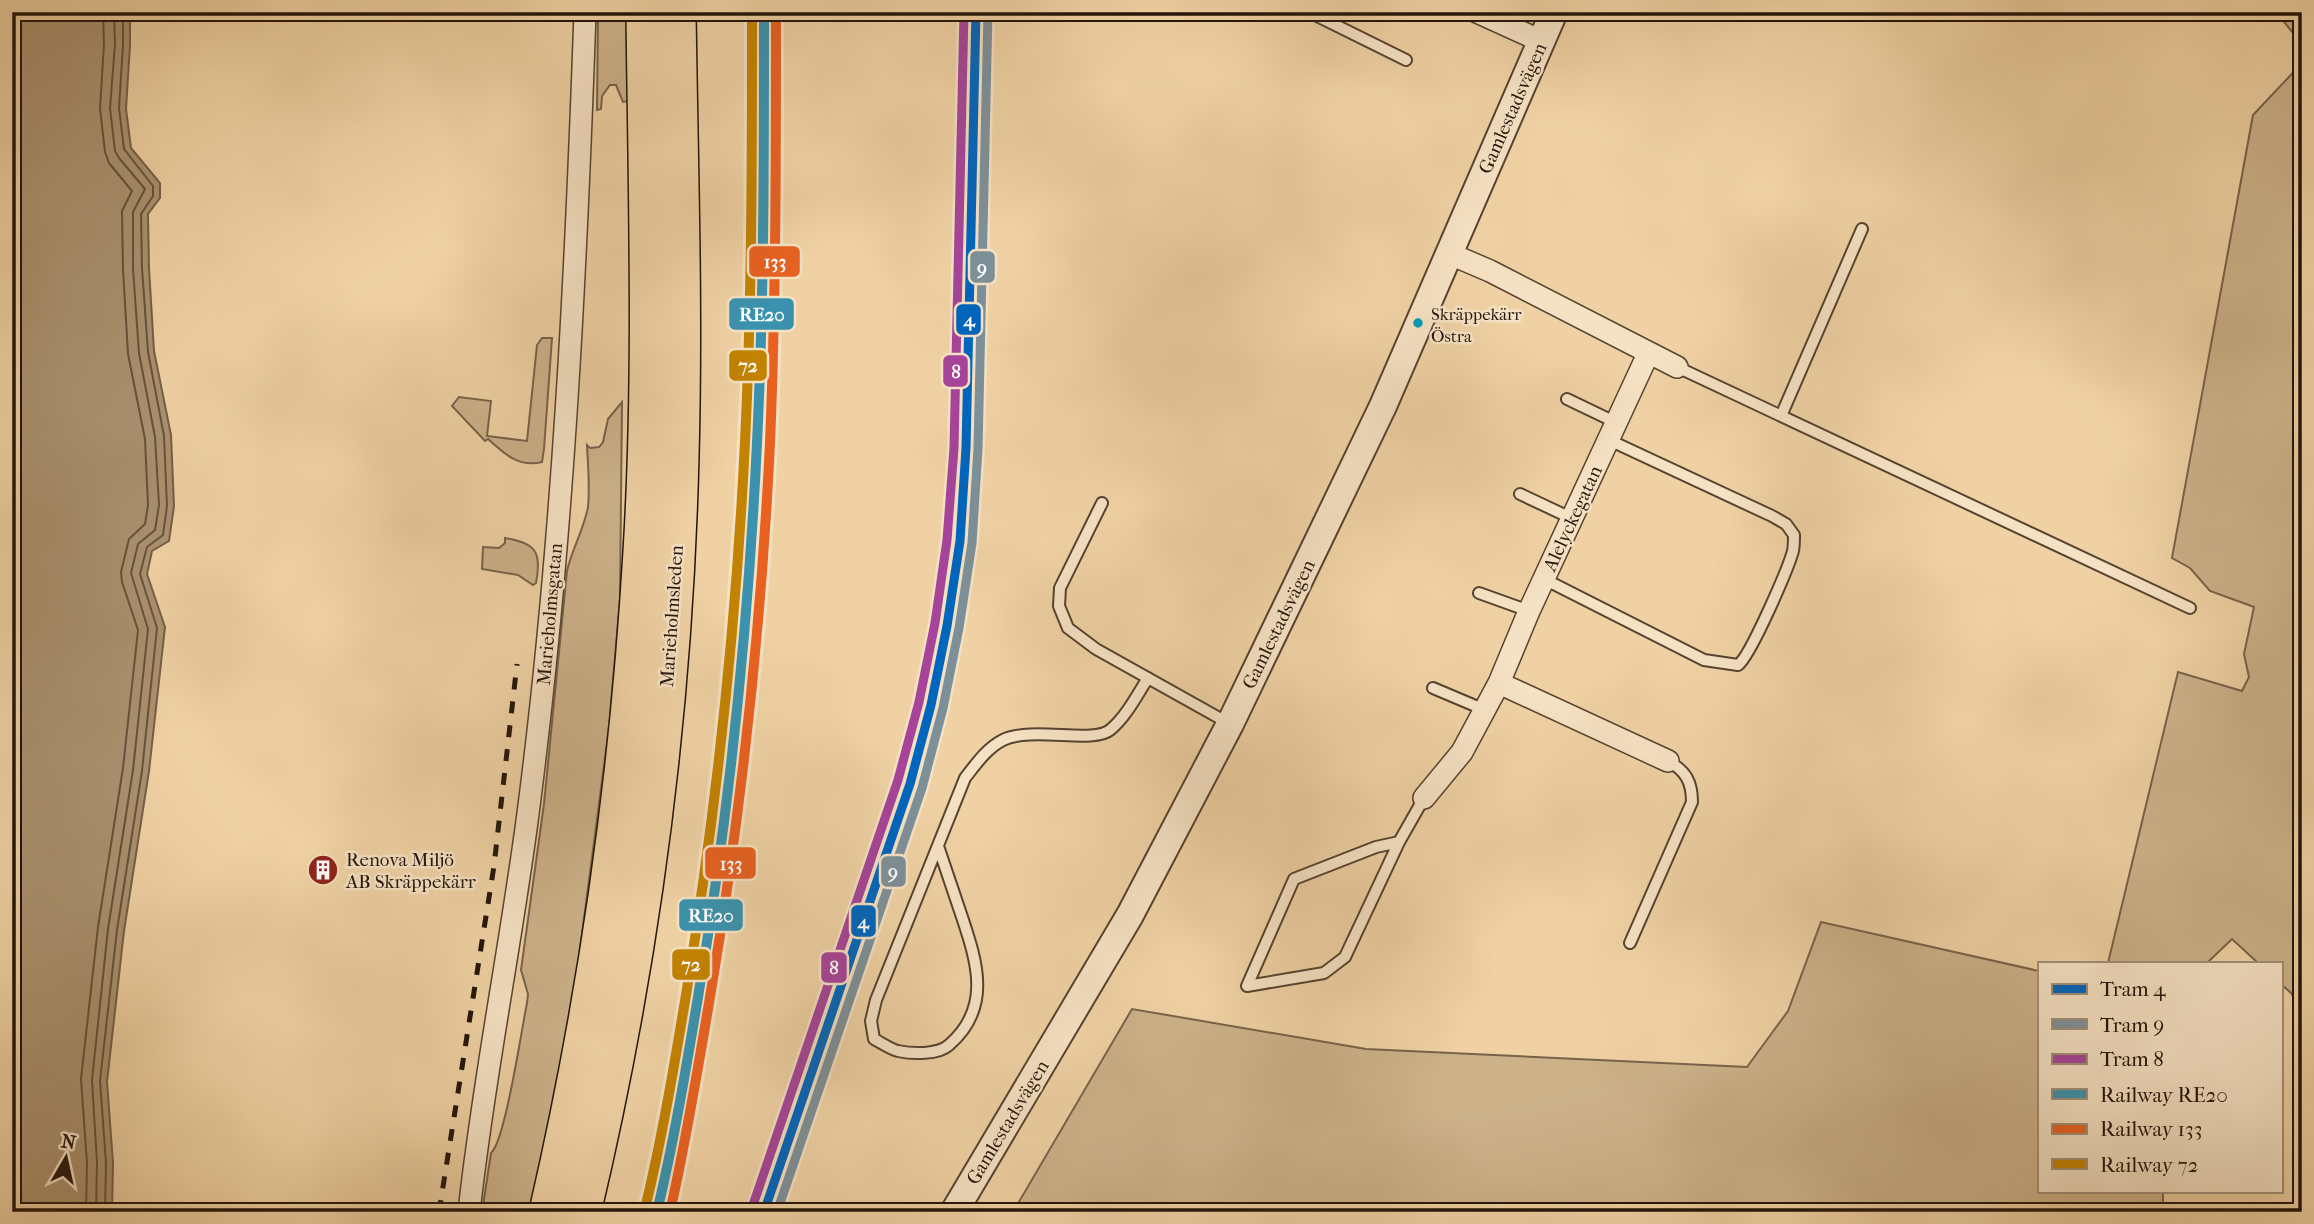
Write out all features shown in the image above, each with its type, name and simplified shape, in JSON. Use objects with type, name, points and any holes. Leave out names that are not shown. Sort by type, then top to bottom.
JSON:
[{"type":"highway","name":"Marieholmsleden","points":[[548,1212],[564,1142],[602,935],[629,718],[642,552],[646,457],[645,12]]},
{"type":"highway","name":"Marieholmsleden","points":[[582,1212],[630,980],[665,713],[680,456],[682,300],[677,12]]},
{"type":"street","name":"Marieholmsgatan","points":[[469,1212],[528,814],[541,703],[562,472],[585,12]]},
{"type":"street","points":[[1477,12],[1541,41]]},
{"type":"street","name":"Gamlestadsvägen","points":[[954,1212],[1130,915],[1230,724],[1378,417],[1554,12]]},
{"type":"street","points":[[1448,253],[1490,271],[1677,367]]},
{"type":"street","name":"Alelyckegatan","points":[[1424,798],[1462,752],[1499,683],[1529,611],[1648,354]]},
{"type":"street","points":[[1499,683],[1668,761]]},
{"type":"lane","points":[[1309,12],[1406,60]]},
{"type":"lane","points":[[1781,416],[1862,229]]},
{"type":"lane","points":[[1677,367],[2190,608]]},
{"type":"lane","points":[[1544,579],[1704,660],[1738,665],[1750,647],[1793,549],[1794,535],[1786,524],[1613,432],[1567,399]]},
{"type":"lane","points":[[1520,494],[1573,519]]},
{"type":"lane","points":[[1102,503],[1060,588],[1059,606],[1068,628],[1096,649],[1230,724]]},
{"type":"lane","points":[[1479,593],[1529,611]]},
{"type":"lane","points":[[938,846],[976,960],[979,987],[973,1009],[961,1034],[946,1048],[921,1053],[896,1051],[874,1038],[871,1021],[876,1000],[965,778],[985,753],[1004,740],[1028,734],[1056,733],[1089,737],[1108,732],[1122,717],[1148,678]]},
{"type":"lane","points":[[1433,688],[1485,710]]},
{"type":"lane","points":[[1630,943],[1692,802],[1692,785],[1681,768],[1668,761]]},
{"type":"lane","name":"Alelyckegatan","points":[[1399,842],[1376,847],[1294,879],[1247,986],[1324,973],[1345,957],[1399,842],[1424,798]]},
{"type":"shaded area","points":[[598,12],[628,12],[629,101],[623,102],[616,85],[610,85],[602,96],[601,109],[597,110]]},
{"type":"shaded area","points":[[2276,12],[2302,12],[2302,44]]},
{"type":"shaded area","points":[[2302,63],[2302,1010],[2282,985],[2282,962],[2257,962],[2232,939],[2208,962],[2108,962],[2178,672],[2242,691],[2249,677],[2244,654],[2254,607],[2210,591],[2190,568],[2172,558],[2253,115]]},
{"type":"shaded area","points":[[542,338],[552,338],[544,449],[542,462],[526,463],[506,454],[488,439],[485,441],[452,406],[459,397],[491,401],[487,436],[527,441],[537,345]]},
{"type":"shaded area","points":[[622,402],[620,599],[609,727],[570,1026],[531,1212],[482,1212],[491,1153],[502,1128],[527,1003],[528,994],[521,970],[544,804],[567,571],[588,507],[587,445],[590,448],[599,447],[603,442],[608,419]]},
{"type":"shaded area","points":[[505,538],[530,546],[537,556],[538,572],[533,585],[518,575],[482,569],[483,547],[499,548],[505,543]]},
{"type":"shaded area","points":[[1821,922],[2038,971],[2038,1192],[2163,1192],[2163,1212],[1013,1212],[1132,1009],[1366,1049],[1747,1067],[1788,1011]]},
{"type":"water","points":[[12,12],[130,12],[126,109],[131,148],[160,183],[160,198],[148,214],[149,268],[154,351],[171,435],[174,506],[169,541],[152,551],[147,574],[165,627],[149,771],[124,931],[107,1082],[113,1163],[112,1212],[12,1212]]},
{"type":"railway","points":[[439,1212],[494,866],[517,664]]},
{"type":"tram line","name":"8","points":[[752,1208],[898,780],[919,702],[935,623],[947,540],[954,448],[964,12]]},
{"type":"tram line","name":"4","points":[[764,1212],[910,784],[931,705],[947,626],[960,541],[966,448],[976,12]]},
{"type":"tram line","name":"9","points":[[777,1212],[922,788],[943,708],[959,628],[972,543],[978,449],[988,12]]},
{"type":"rail line","name":"72","points":[[645,1209],[667,1102],[697,926],[730,650],[747,388],[752,12]]},
{"type":"rail line","name":"RE20","points":[[657,1212],[679,1105],[709,928],[743,652],[759,389],[764,12]]},
{"type":"rail line","name":"133","points":[[670,1212],[692,1105],[721,928],[755,652],[772,389],[776,12]]},
{"type":"place","name":"Skräppekärr Östra","points":[[1418,323]]},
{"type":"place","name":"Renova Miljö AB Skräppekärr","points":[[323,870]]}]
